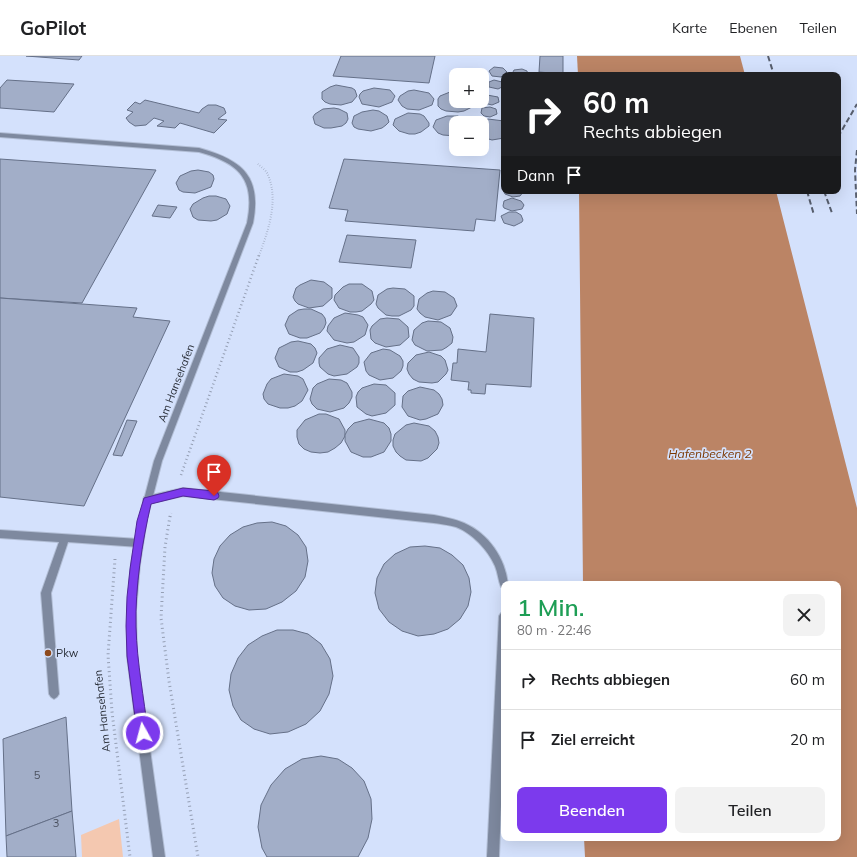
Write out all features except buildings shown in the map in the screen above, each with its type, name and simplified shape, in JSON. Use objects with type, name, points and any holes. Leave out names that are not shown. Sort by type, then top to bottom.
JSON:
[{"type":"street","name":"Am Hansehafen","points":[[0,135],[199,150],[214,154],[231,162],[243,172],[250,185],[254,205],[252,217],[161,453],[147,500],[139,543],[132,597],[132,656],[159,857]]},
{"type":"street","points":[[147,500],[183,492],[434,518],[465,527],[480,538],[496,558],[502,572],[504,581]]},
{"type":"street","points":[[0,534],[139,543]]},
{"type":"street","points":[[54,694],[46,593],[65,538]]},
{"type":"street","points":[[493,857],[501,682]]},
{"type":"path","name":"Am Hansehafen","points":[[117,541],[111,597],[108,655],[112,712],[130,857]]},
{"type":"shaded area","points":[[119,819],[123,857],[82,857],[81,835]]},
{"type":"water","points":[[577,56],[740,56],[744,72],[578,72]]},
{"type":"water","name":"Hafenbecken 2","points":[[579,194],[777,194],[857,508],[857,857],[585,857],[584,841],[841,841],[841,581],[583,581]]},
{"type":"railway","points":[[768,56],[773,72]]},
{"type":"railway","points":[[841,132],[857,104]]},
{"type":"railway","points":[[857,150],[855,170],[857,214]]},
{"type":"railway","points":[[808,194],[814,215]]},
{"type":"railway","points":[[825,194],[832,213]]},
{"type":"place","name":"Pkw","points":[[48,653]]},
{"type":"route","points":[[143,733],[132,656],[131,626],[135,569],[142,521],[147,500],[183,492],[214,496]]}]
